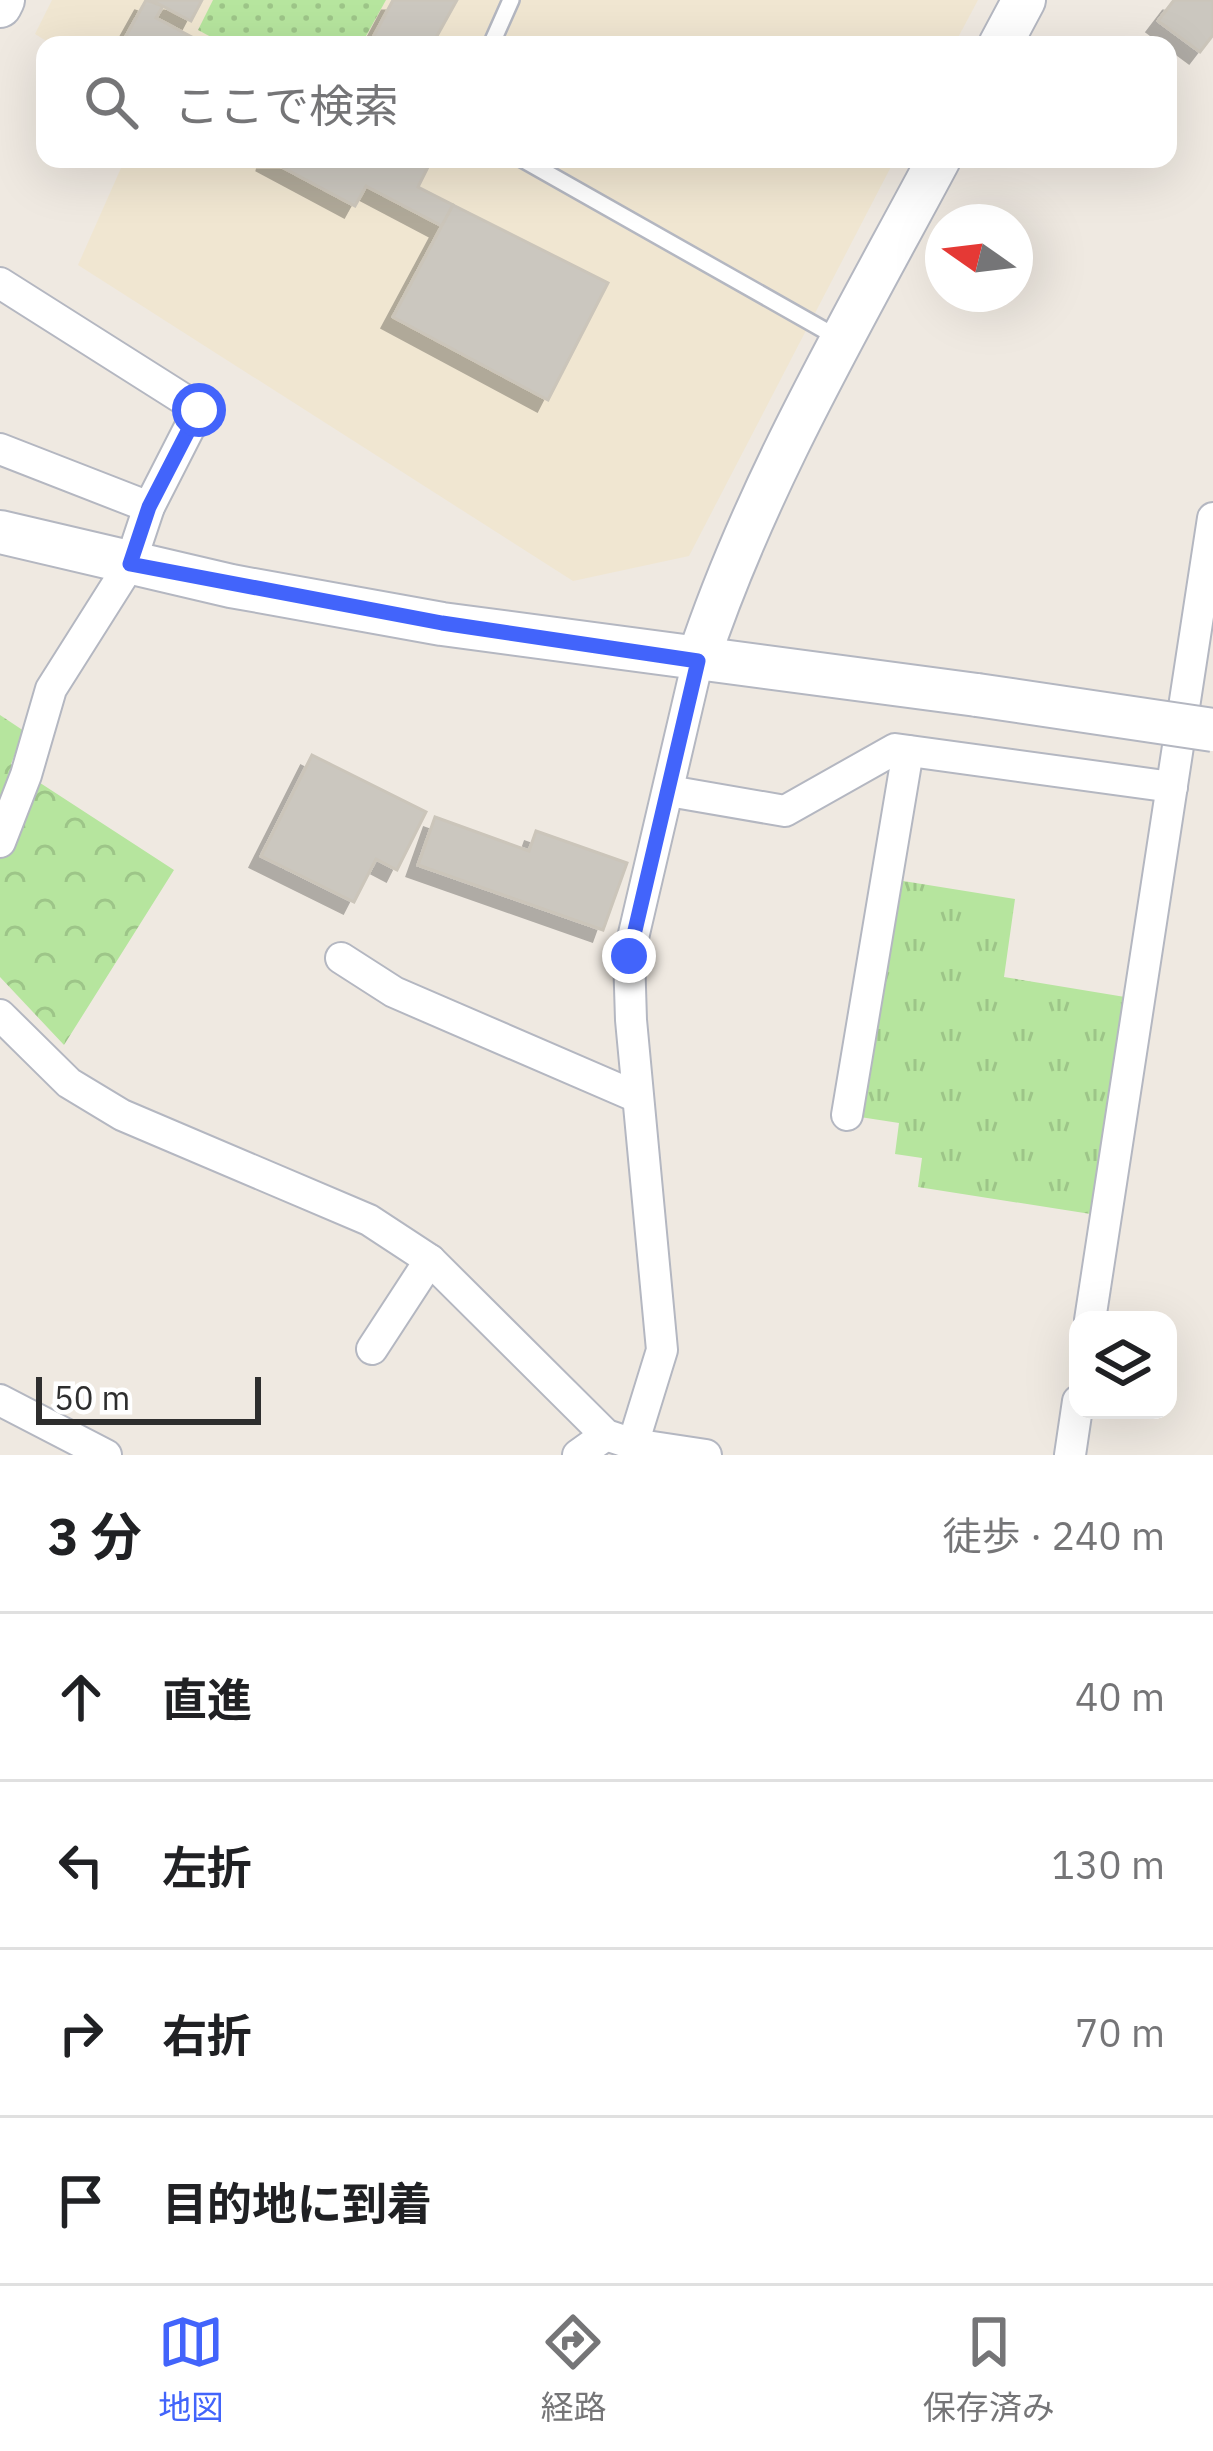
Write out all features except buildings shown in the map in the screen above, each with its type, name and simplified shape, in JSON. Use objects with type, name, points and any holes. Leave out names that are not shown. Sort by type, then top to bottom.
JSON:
[{"type":"street","points":[[1005,36],[1024,0]]},
{"type":"street","points":[[619,1440],[662,1350],[637,1097],[629,956],[698,661],[725,578],[842,340],[934,168]]},
{"type":"street","points":[[0,283],[199,410],[149,507],[130,564],[51,689],[0,842]]},
{"type":"street","points":[[0,449],[149,507]]},
{"type":"street","points":[[1091,1311],[1213,518]]},
{"type":"street","points":[[0,532],[130,564],[442,623],[1213,730]]},
{"type":"street","points":[[669,791],[785,811],[895,749],[1172,787]]},
{"type":"street","points":[[848,1115],[908,751]]},
{"type":"street","points":[[341,958],[394,992],[637,1097]]},
{"type":"street","points":[[0,1015],[69,1083],[122,1115],[369,1220],[430,1260],[619,1440]]},
{"type":"street","points":[[372,1349],[430,1260]]},
{"type":"street","points":[[0,1400],[106,1455]]},
{"type":"street","points":[[1070,1455],[1075,1419]]},
{"type":"street","points":[[578,1455],[619,1440],[706,1455]]},
{"type":"lane","points":[[494,36],[511,0]]},
{"type":"lane","points":[[538,168],[842,340]]},
{"type":"shaded area","points":[[52,0],[978,0],[959,36],[35,34]]},
{"type":"shaded area","points":[[121,168],[890,168],[689,556],[573,581],[78,265]]},
{"type":"green space","points":[[213,0],[386,0],[366,36],[209,36],[198,30]]},
{"type":"green space","points":[[0,715],[24,731],[11,764],[174,870],[64,1045],[0,977]]},
{"type":"green space","points":[[897,880],[1015,899],[1004,977],[1131,998],[1097,1215],[918,1187],[922,1158],[895,1154],[899,1123],[860,1117]]},
{"type":"route","points":[[199,410],[149,507],[130,564],[442,623],[698,661],[629,956]]}]
